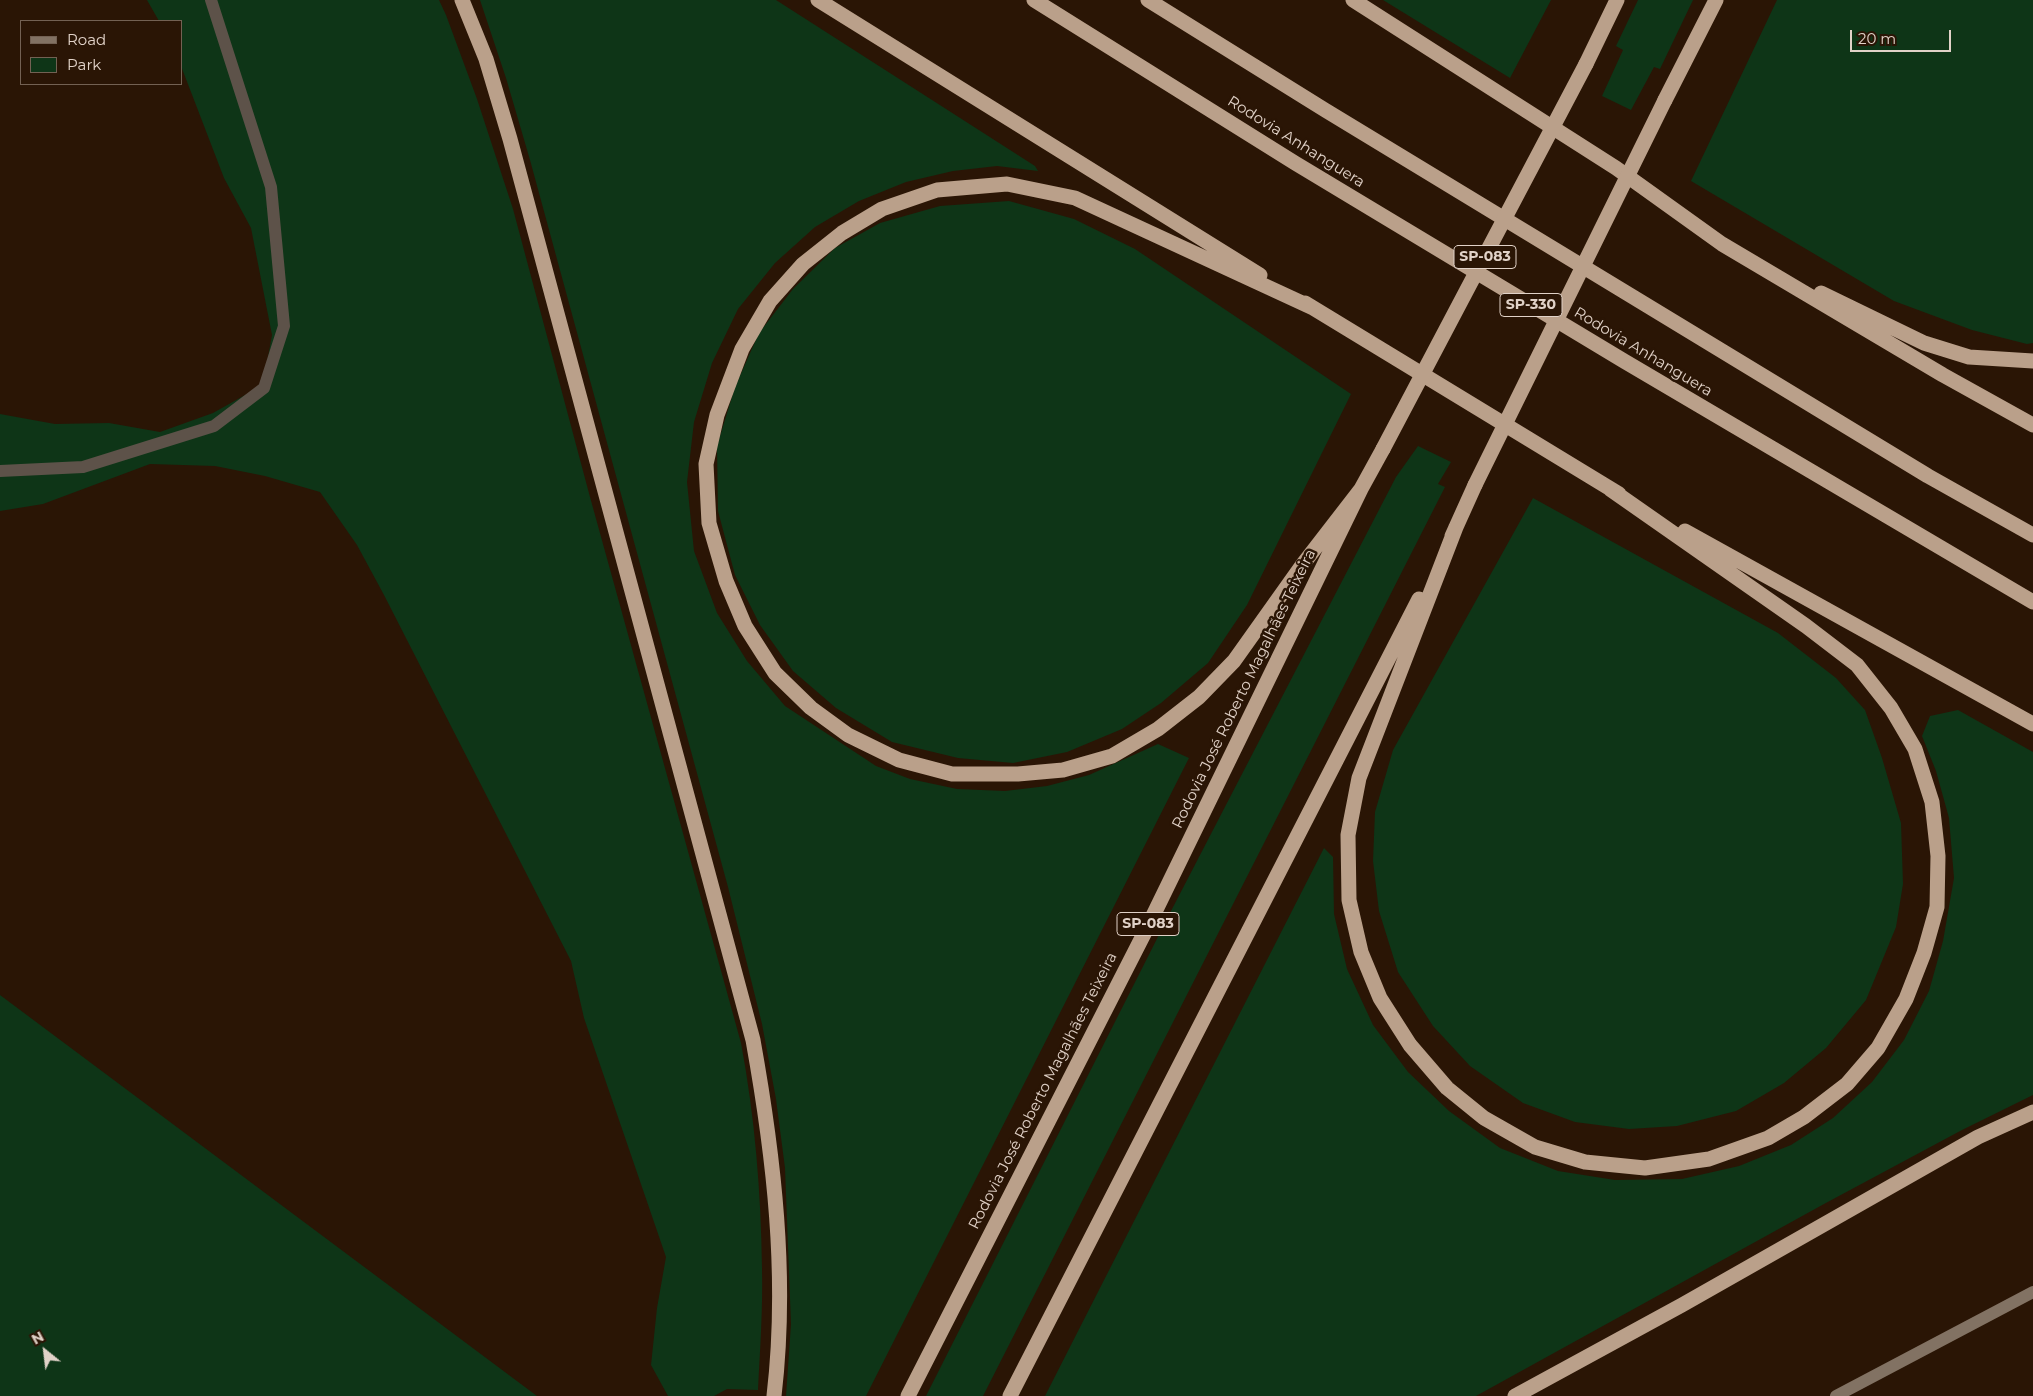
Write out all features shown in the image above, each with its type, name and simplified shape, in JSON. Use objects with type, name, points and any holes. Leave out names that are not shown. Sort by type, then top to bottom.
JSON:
[{"type":"highway","points":[[462,0],[486,58],[513,148],[651,655],[753,1040],[772,1158],[780,1259],[777,1373],[774,1396]]},
{"type":"highway","points":[[818,0],[1610,490],[2033,724]]},
{"type":"highway","name":"Rodovia Anhanguera","points":[[1034,0],[1295,163],[1624,361],[2033,602]]},
{"type":"highway","points":[[1148,0],[1325,110],[1928,476],[2033,535]]},
{"type":"highway","points":[[1346,0],[1412,39]]},
{"type":"highway","points":[[1353,0],[1616,168],[1722,244],[1943,375],[2033,425]]},
{"type":"highway","points":[[1605,24],[1613,0]]},
{"type":"highway","name":"Rodovia José Roberto Magalhães Teixeira","points":[[908,1396],[1148,924],[1361,489],[1586,64],[1617,0]]},
{"type":"highway","points":[[1010,1396],[1456,527],[1475,485],[1716,0]]},
{"type":"highway","points":[[1699,36],[1725,0]]},
{"type":"highway","points":[[1313,308],[1075,198],[1007,184],[937,190],[882,209],[842,233],[803,264],[770,301],[742,349],[717,416],[706,464],[709,523],[726,581],[744,626],[775,674],[811,708],[848,735],[899,760],[952,774],[1018,774],[1062,770],[1112,756],[1158,729],[1199,697],[1234,661],[1303,564],[1361,489]]},
{"type":"highway","points":[[1722,244],[1924,343],[1969,357],[2033,361]]},
{"type":"highway","points":[[1456,527],[1359,778],[1348,835],[1349,900],[1361,952],[1380,998],[1410,1046],[1447,1088],[1484,1118],[1535,1147],[1586,1162],[1645,1168],[1709,1159],[1768,1138],[1804,1117],[1847,1084],[1878,1048],[1906,1000],[1924,953],[1937,907],[1938,856],[1932,802],[1915,749],[1891,708],[1857,665],[1806,626],[1610,490]]},
{"type":"highway","points":[[1515,1396],[1682,1305],[1970,1142],[2033,1112]]},
{"type":"street","points":[[0,471],[83,467],[205,429],[214,426],[264,388],[284,326],[271,187],[211,0]]},
{"type":"street","points":[[1836,1396],[2033,1292]]},
{"type":"green space","points":[[147,0],[439,0],[446,15],[477,99],[513,209],[590,497],[741,1043],[754,1127],[760,1211],[762,1299],[758,1390],[727,1389],[714,1396],[668,1396],[651,1365],[657,1308],[666,1257],[584,1018],[571,961],[384,595],[357,545],[320,492],[265,476],[215,466],[150,464],[43,504],[0,511],[0,414],[55,424],[109,423],[160,432],[213,413],[263,385],[272,335],[251,228],[224,178],[182,69],[182,20],[158,20]]},
{"type":"green space","points":[[480,0],[776,0],[1035,166],[1038,171],[997,166],[953,171],[906,182],[859,201],[815,227],[775,263],[738,309],[712,363],[694,422],[687,482],[694,551],[717,613],[747,661],[785,706],[876,766],[910,779],[957,789],[1005,791],[1047,786],[1089,775],[1158,744],[1189,758],[866,1396],[786,1396],[791,1324],[785,1168],[776,1099],[762,1024],[728,887],[530,160],[506,78]]},
{"type":"green space","points":[[1383,0],[1551,0],[1510,78]]},
{"type":"green space","points":[[1638,0],[1693,0],[1660,69],[1654,67],[1631,110],[1602,96],[1623,50],[1616,46]]},
{"type":"green space","points":[[1777,0],[2033,0],[2033,343],[2027,344],[1972,330],[1894,301],[1691,181]]},
{"type":"green space","points":[[1009,201],[1074,219],[1135,249],[1351,394],[1247,605],[1208,663],[1161,703],[1122,729],[1067,752],[1013,763],[958,758],[892,742],[836,708],[793,671],[760,625],[735,575],[718,511],[717,446],[735,387],[759,333],[793,289],[835,248],[880,223],[940,206]]},
{"type":"green space","points":[[1418,446],[1451,462],[1438,484],[1445,487],[983,1396],[926,1396],[1171,911],[1396,477]]},
{"type":"green space","points":[[1533,498],[1778,633],[1836,678],[1865,710],[1882,758],[1901,823],[1903,884],[1896,927],[1866,1000],[1826,1048],[1784,1083],[1736,1111],[1677,1126],[1629,1129],[1575,1122],[1523,1103],[1470,1066],[1433,1026],[1398,972],[1379,911],[1373,861],[1375,812],[1393,750]]},
{"type":"green space","points":[[1958,710],[2033,752],[2033,1095],[1962,1130],[1824,1204],[1476,1396],[1045,1396],[1324,848],[1333,857],[1334,914],[1347,969],[1373,1025],[1408,1072],[1449,1111],[1500,1148],[1558,1171],[1615,1180],[1682,1179],[1739,1166],[1791,1145],[1833,1118],[1872,1082],[1904,1040],[1929,991],[1943,941],[1954,878],[1949,818],[1936,771],[1922,736],[1930,716]]},
{"type":"green space","points":[[0,995],[537,1396],[0,1396]]}]
